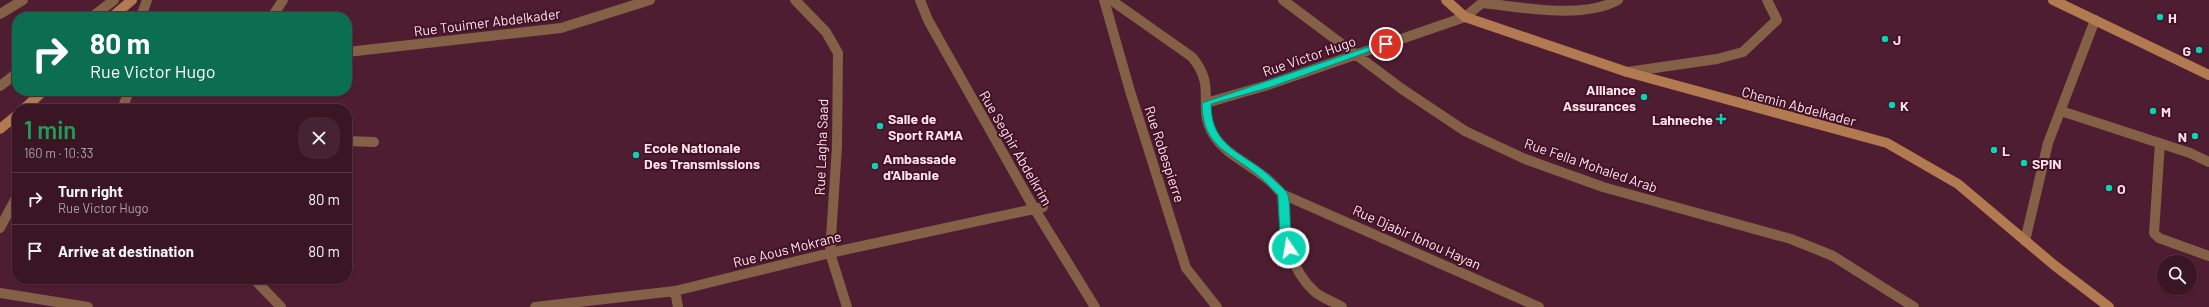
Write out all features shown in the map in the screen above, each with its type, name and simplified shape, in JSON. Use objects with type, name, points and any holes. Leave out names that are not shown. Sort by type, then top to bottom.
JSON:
[{"type":"street","points":[[2,12],[23,0]]},
{"type":"street","points":[[98,12],[114,0]]},
{"type":"street","points":[[118,12],[132,0]]},
{"type":"street","points":[[143,12],[147,0]]},
{"type":"street","points":[[275,12],[282,0]]},
{"type":"street","name":"Rue Touimer Abdelkader","points":[[352,51],[561,28],[650,0]]},
{"type":"street","name":"Rue Lagha Saad","points":[[795,0],[826,32],[838,53],[837,146],[830,253],[847,307]]},
{"type":"street","name":"Rue Seghir Abdelkrim","points":[[920,0],[928,20],[1095,307]]},
{"type":"street","name":"Rue Robespierre","points":[[1104,0],[1130,91],[1186,268],[1216,307]]},
{"type":"street","points":[[1111,0],[1192,57],[1202,67],[1206,80],[1206,119],[1212,133],[1220,144],[1264,175],[1282,194],[1285,237],[1296,268],[1315,292],[1342,307]]},
{"type":"street","name":"Rue Fella Mohaled Arab","points":[[1283,0],[1402,89],[1465,131],[1525,159],[1602,187],[1791,239],[1833,256],[1914,307]]},
{"type":"street","name":"Chemin Abdelkader","points":[[1446,0],[1465,17],[1627,72],[1887,143],[1958,184],[2025,241],[2109,307]]},
{"type":"street","points":[[1465,17],[1482,3],[1561,10],[1598,9],[1618,0]]},
{"type":"street","points":[[1627,72],[1717,59],[1743,52],[1777,20],[1767,0]]},
{"type":"street","points":[[2048,0],[2095,20],[2209,75]]},
{"type":"street","points":[[2053,0],[2064,6]]},
{"type":"street","name":"Rue Victor Hugo","points":[[1206,103],[1268,85],[1465,17]]},
{"type":"street","points":[[2025,241],[2048,143],[2095,20]]},
{"type":"street","points":[[0,86],[12,77]]},
{"type":"street","points":[[29,104],[38,96]]},
{"type":"street","points":[[2061,111],[2190,153],[2209,162]]},
{"type":"street","points":[[0,129],[12,119]]},
{"type":"street","points":[[352,141],[374,142]]},
{"type":"street","points":[[2160,143],[2154,232],[2159,238],[2209,256]]},
{"type":"street","name":"Rue Djabir Ibnou Hayan","points":[[1282,194],[1539,307]]},
{"type":"street","points":[[0,228],[12,205]]},
{"type":"street","name":"Rue Aous Mokrane","points":[[535,307],[675,291],[830,253],[1038,208]]},
{"type":"street","points":[[259,284],[281,307]]},
{"type":"street","points":[[675,291],[678,307]]},
{"type":"street","points":[[0,293],[88,307]]},
{"type":"place","name":"H","points":[[2160,17]]},
{"type":"place","name":"J","points":[[1885,39]]},
{"type":"place","name":"G","points":[[2199,50]]},
{"type":"place","name":"Alliance Assurances","points":[[1644,97]]},
{"type":"place","name":"K","points":[[1892,105]]},
{"type":"place","name":"M","points":[[2153,111]]},
{"type":"place","name":"Lahneche","points":[[1721,119]]},
{"type":"place","name":"Salle de Sport RAMA","points":[[880,126]]},
{"type":"place","name":"N","points":[[2195,136]]},
{"type":"place","name":"L","points":[[1994,150]]},
{"type":"place","name":"Ecole Nationale Des Transmissions","points":[[636,155]]},
{"type":"place","name":"SPIN","points":[[2024,163]]},
{"type":"place","name":"Ambassade d'Albanie","points":[[875,166]]},
{"type":"place","name":"O","points":[[2109,188]]},
{"type":"route","points":[[1289,248],[1285,237],[1282,194],[1264,175],[1220,144],[1212,133],[1206,119],[1206,103],[1268,85],[1386,44]]}]
